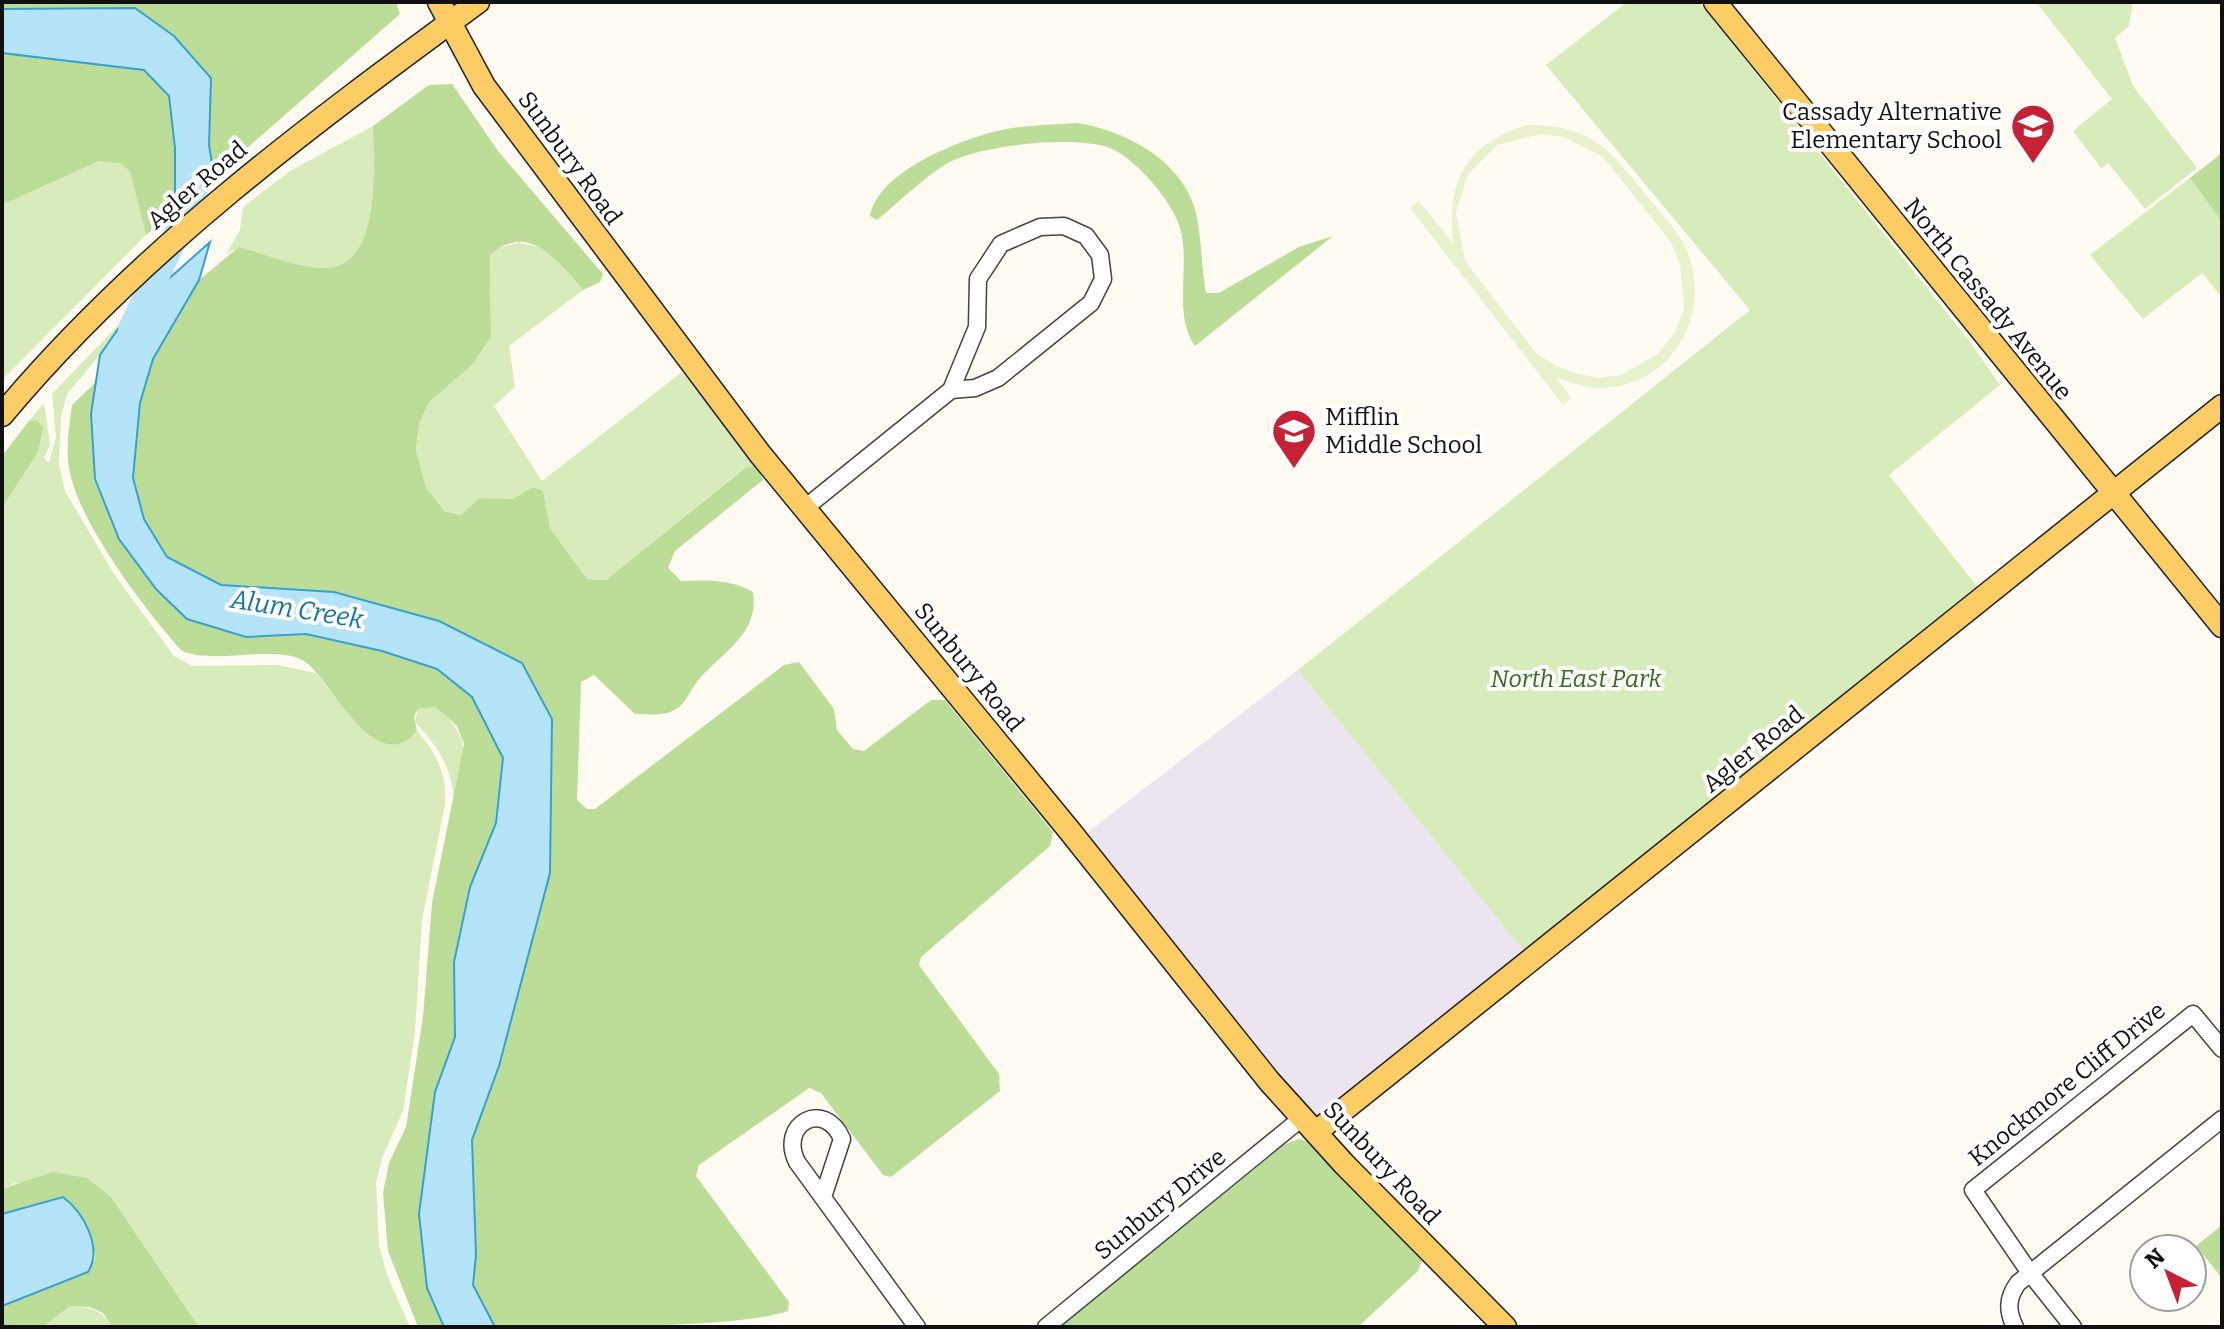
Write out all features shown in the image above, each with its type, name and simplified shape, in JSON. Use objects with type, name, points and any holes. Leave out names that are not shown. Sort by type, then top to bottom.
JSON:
[{"type":"main road","name":"Sunbury Road","points":[[439,2],[484,86],[623,274],[805,508],[1141,918],[1269,1081],[1505,1327]]},
{"type":"main road","points":[[450,23],[478,2]]},
{"type":"main road","name":"North Cassady Avenue","points":[[1715,2],[2222,626]]},
{"type":"main road","name":"Agler Road","points":[[3,413],[104,301],[281,149],[450,23]]},
{"type":"main road","name":"Agler Road","points":[[1310,1124],[2222,406]]},
{"type":"street","points":[[805,508],[951,390],[977,327],[978,279],[1001,244],[1040,227],[1064,226],[1086,236],[1100,255],[1103,279],[1091,303],[998,378],[975,388],[951,390]]},
{"type":"street","name":"Knockmore Cliff Drive","points":[[2030,1273],[1973,1190],[2193,1014],[2222,1049]]},
{"type":"street","points":[[2015,1327],[2008,1309],[2011,1293],[2030,1273],[2222,1119]]},
{"type":"street","name":"Sunbury Drive","points":[[1046,1327],[1310,1124]]},
{"type":"street","points":[[823,1197],[917,1327]]},
{"type":"street","points":[[2030,1273],[2073,1327]]},
{"type":"shaded area","points":[[1298,670],[1535,964],[1312,1126],[1084,835]]},
{"type":"green space","points":[[2,2],[396,2],[400,14],[214,177],[209,145],[211,78],[43,11],[2,9]]},
{"type":"green space","name":"North East Park","points":[[1627,2],[1699,2],[1970,342],[2000,385],[1889,475],[1979,589],[1524,951],[1298,670],[1750,310],[1546,65]]},
{"type":"green space","points":[[2036,2],[2133,2],[2129,26],[2115,38],[2133,86],[2197,168],[2145,209],[2108,163],[2101,168],[2073,131],[2112,99]]},
{"type":"green space","points":[[2,53],[144,70],[169,96],[175,148],[175,212],[146,235],[130,172],[122,164],[99,161],[2,205]]},
{"type":"green space","points":[[452,84],[498,151],[603,274],[600,282],[583,290],[553,257],[530,243],[504,245],[490,255],[491,337],[472,365],[429,402],[419,424],[416,450],[426,488],[445,512],[461,515],[479,498],[513,499],[533,487],[543,491],[550,528],[587,579],[606,580],[746,467],[757,466],[763,480],[675,551],[668,568],[681,581],[727,583],[753,592],[754,606],[746,630],[700,678],[681,705],[668,713],[635,714],[594,675],[581,682],[577,800],[587,809],[595,809],[784,665],[799,662],[834,709],[837,730],[853,749],[864,751],[931,700],[945,700],[1053,832],[1050,846],[921,957],[919,965],[999,1074],[1000,1091],[891,1177],[883,1175],[821,1093],[809,1088],[699,1165],[696,1176],[789,1302],[788,1311],[764,1317],[690,1324],[495,1327],[473,1285],[476,1255],[472,1140],[499,1066],[550,873],[552,719],[334,592],[221,585],[167,557],[144,519],[133,478],[140,403],[153,359],[199,280],[239,247],[313,267],[342,264],[356,252],[365,234],[370,212],[373,126],[429,85]]},
{"type":"green space","points":[[1077,123],[1130,140],[1162,160],[1175,174],[1194,206],[1206,293],[1219,293],[1299,247],[1333,236],[1195,346],[1184,319],[1183,243],[1176,218],[1141,171],[1110,148],[1054,142],[1009,146],[969,155],[934,172],[877,220],[870,216],[876,200],[903,172],[961,142],[1007,129]]},
{"type":"green space","points":[[1527,125],[1548,126],[1566,129],[1595,141],[1618,162],[1681,239],[1689,256],[1694,280],[1694,304],[1678,346],[1663,364],[1644,377],[1622,385],[1597,388],[1556,377],[1571,398],[1563,405],[1410,208],[1419,201],[1453,243],[1453,201],[1464,168],[1475,154],[1506,133]],"holes":[[[1541,134],[1564,137],[1603,157],[1671,242],[1680,264],[1684,308],[1675,332],[1658,354],[1621,375],[1599,378],[1579,374],[1558,367],[1536,353],[1465,261],[1456,213],[1468,174],[1497,145]]]},
{"type":"green space","points":[[373,126],[370,212],[365,234],[356,252],[342,264],[323,268],[291,263],[239,247],[226,254],[240,230],[243,207],[290,171]]},
{"type":"green space","points":[[2222,153],[2222,222],[2190,178]]},
{"type":"green space","points":[[99,161],[122,164],[130,172],[146,235],[2,380],[2,205]]},
{"type":"green space","points":[[2190,178],[2222,222],[2222,297],[2202,273],[2143,319],[2090,255]]},
{"type":"green space","points":[[518,243],[547,248],[583,290],[509,346],[515,387],[494,406],[542,481],[682,372],[757,466],[745,467],[606,580],[587,579],[550,528],[543,491],[533,487],[513,499],[479,498],[461,515],[445,513],[426,488],[416,450],[419,424],[429,402],[472,365],[491,337],[490,255],[498,248]]},
{"type":"green space","points":[[127,316],[67,394],[61,417],[59,465],[65,491],[114,574],[174,656],[192,666],[277,665],[316,673],[354,721],[411,738],[417,731],[435,755],[442,773],[445,804],[422,920],[415,1032],[403,1111],[382,1158],[376,1183],[379,1246],[387,1275],[410,1327],[199,1327],[111,1197],[15,1183],[2,1189],[2,508],[38,452],[37,420],[29,421],[44,403],[50,444],[44,458],[49,463],[56,437],[52,394]]},
{"type":"green space","points":[[96,382],[91,414],[119,539],[246,637],[306,634],[382,651],[437,669],[472,697],[504,758],[496,823],[470,887],[454,962],[455,1037],[435,1092],[419,1214],[427,1288],[444,1327],[418,1327],[388,1251],[383,1193],[389,1163],[406,1127],[423,1017],[432,903],[464,744],[457,726],[436,707],[418,709],[414,716],[417,731],[402,743],[387,744],[357,723],[308,664],[296,657],[282,654],[211,656],[181,650],[116,566],[76,494],[68,456],[72,405]]},
{"type":"green space","points":[[37,420],[43,427],[38,452],[2,508],[2,456],[29,421]]},
{"type":"green space","points":[[437,707],[457,730],[463,750],[454,801],[442,758],[415,722],[418,709]]},
{"type":"green space","points":[[1299,1139],[1309,1142],[1422,1261],[1418,1271],[1358,1327],[1060,1327],[1285,1144]]},
{"type":"green space","points":[[53,1172],[87,1178],[111,1197],[199,1327],[112,1327],[103,1313],[90,1307],[70,1306],[43,1327],[2,1327],[2,1306],[95,1260],[86,1225],[76,1209],[63,1197],[2,1214],[2,1189]]},
{"type":"green space","points":[[2222,1225],[2222,1278],[2208,1261],[2208,1236]]},
{"type":"green space","points":[[70,1306],[94,1310],[112,1327],[43,1327]]},
{"type":"water","points":[[135,8],[174,36],[211,78],[209,145],[214,177],[175,212],[175,148],[169,96],[144,70],[2,53],[2,9]]},
{"type":"water","points":[[210,242],[199,280],[153,359],[140,403],[133,478],[144,519],[167,557],[221,585],[334,592],[439,621],[522,663],[552,719],[550,873],[499,1066],[472,1140],[476,1255],[473,1285],[495,1327],[444,1327],[427,1288],[419,1214],[435,1092],[455,1037],[454,962],[470,887],[496,823],[503,758],[472,697],[437,669],[382,651],[306,634],[246,637],[187,619],[156,589],[119,539],[95,479],[91,414],[100,355],[127,316]]},
{"type":"water","points":[[63,1197],[78,1212],[89,1232],[93,1252],[88,1272],[2,1306],[2,1214]]},
{"type":"waterway","name":"Alum Creek","points":[[131,329],[195,196],[194,159]]},
{"type":"place","name":"Cassady Alternative Elementary School","points":[[2033,165]]},
{"type":"place","name":"Mifflin Middle School","points":[[1294,470]]}]
